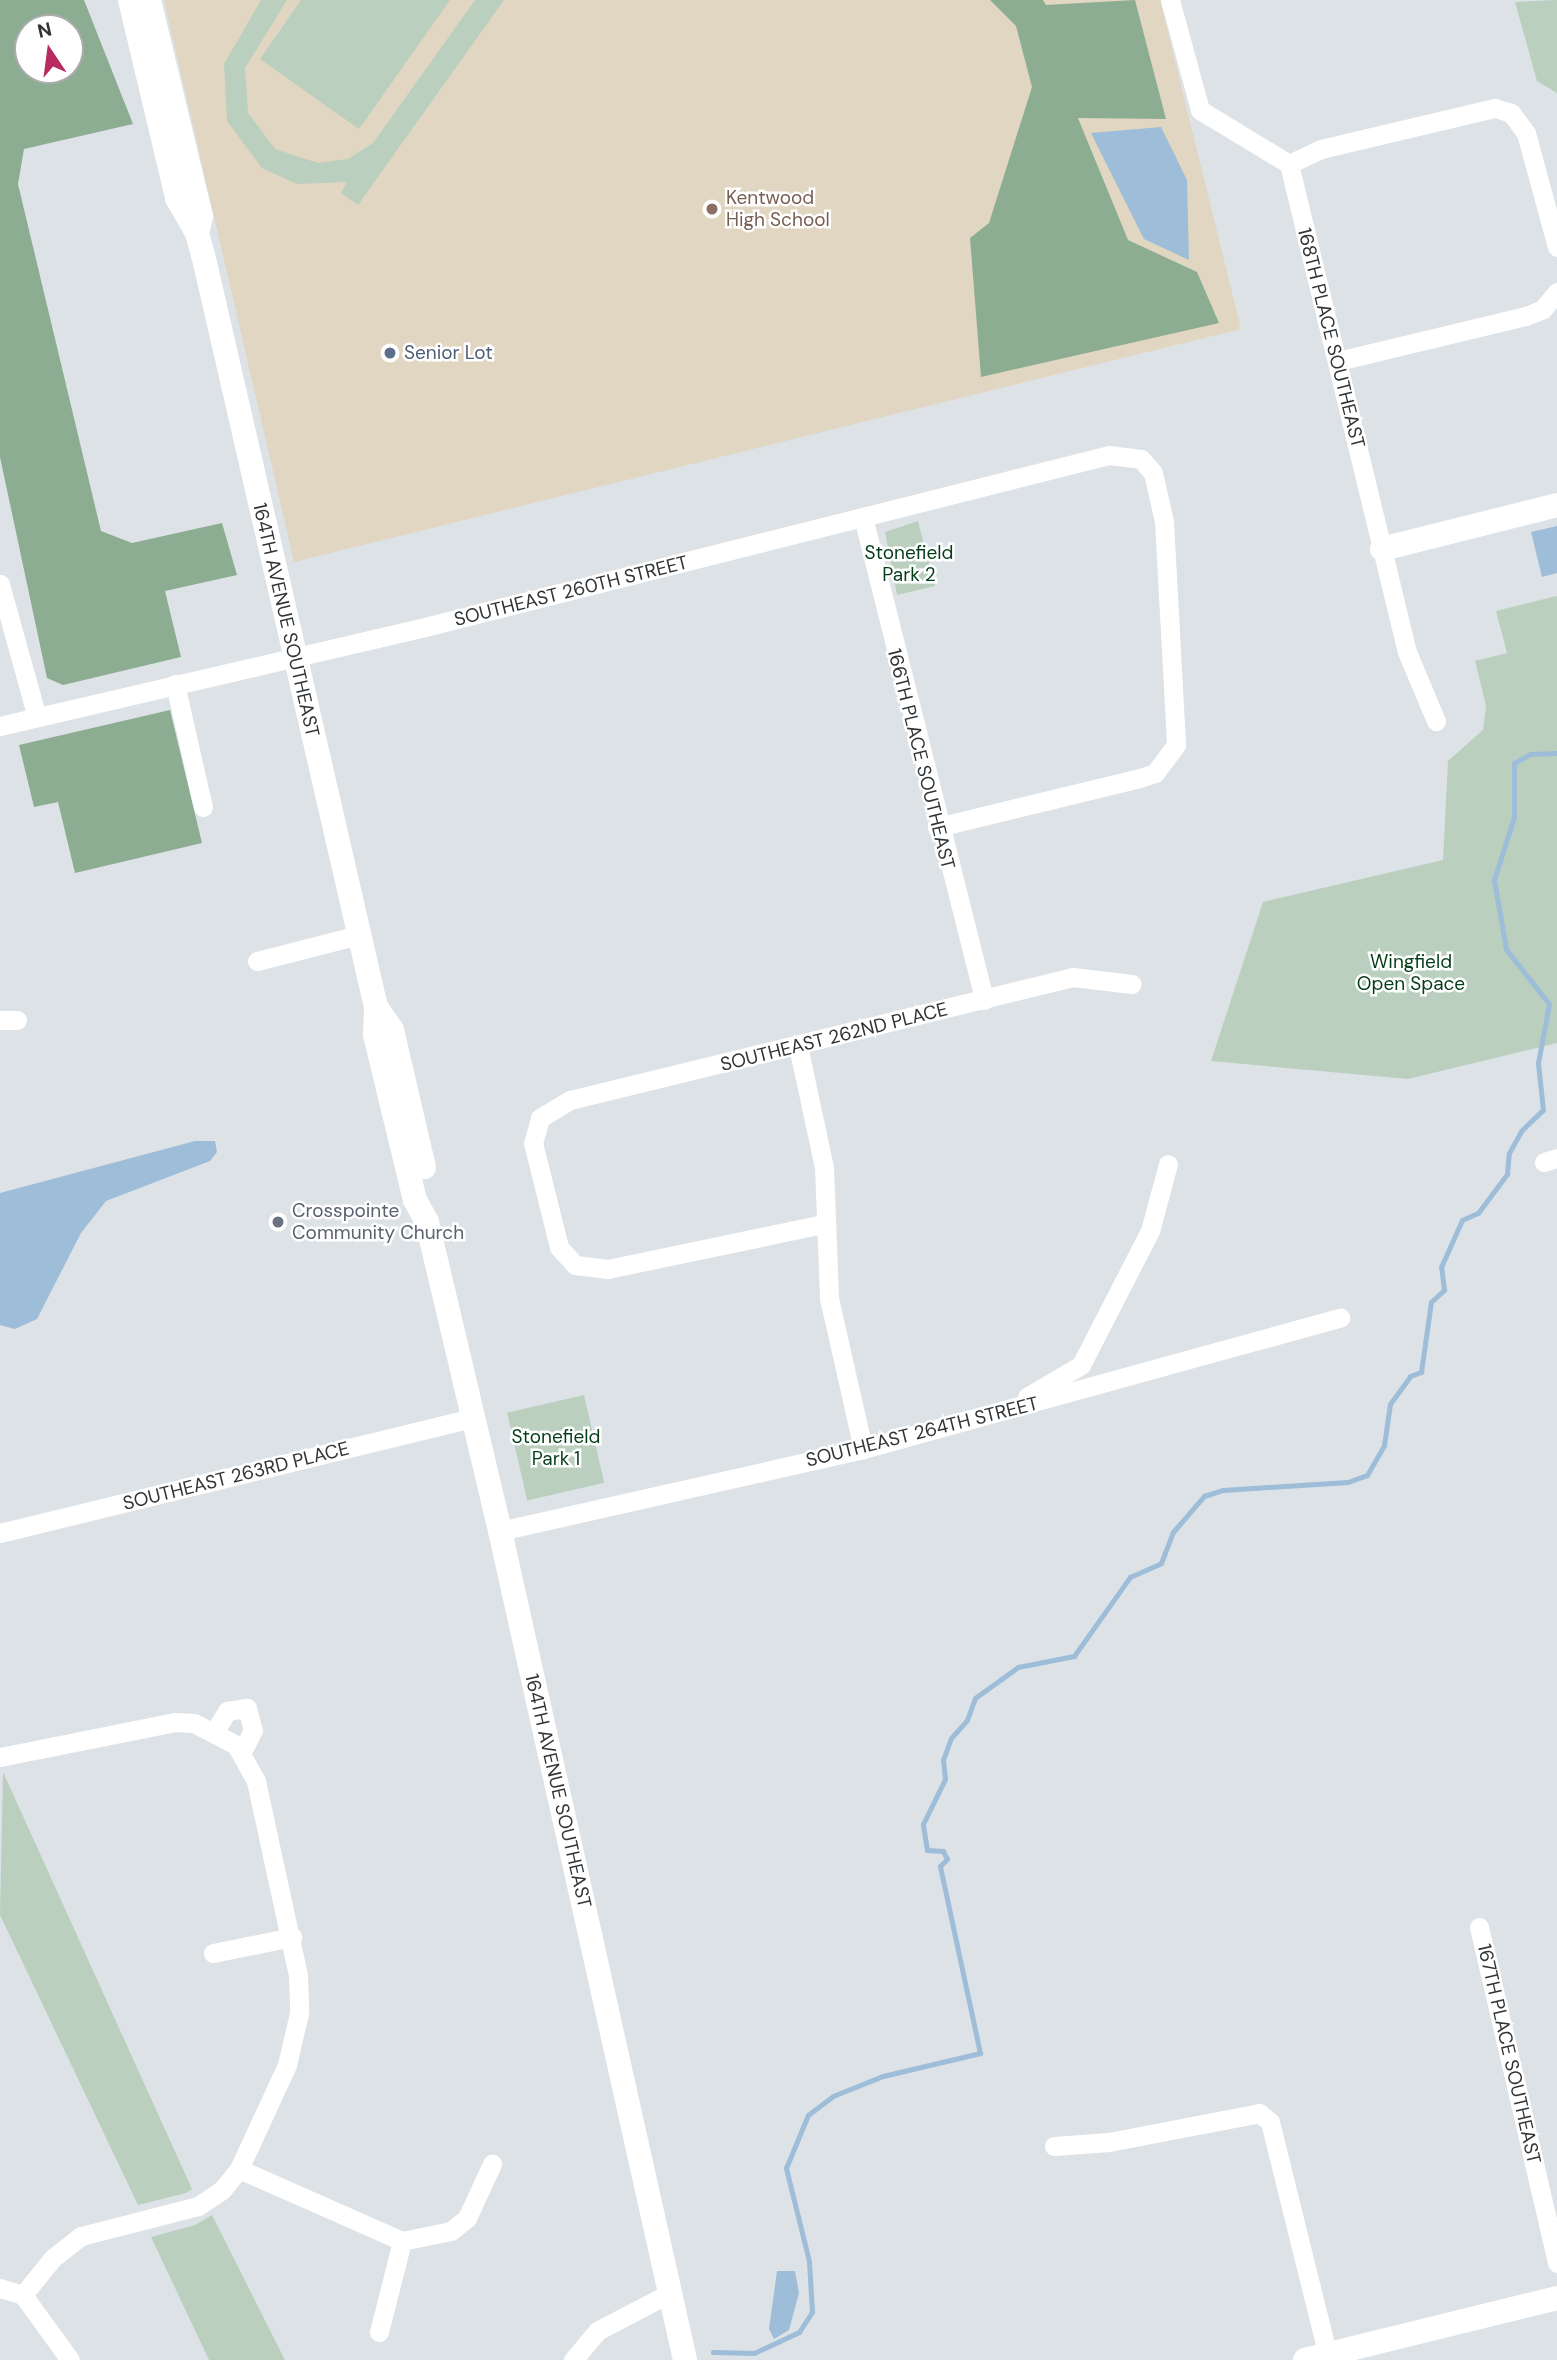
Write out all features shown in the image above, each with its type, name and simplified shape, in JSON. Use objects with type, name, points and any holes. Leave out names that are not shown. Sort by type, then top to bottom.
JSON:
[{"type":"street","name":"164TH AVENUE SOUTHEAST","points":[[130,0],[177,198],[197,233],[376,1007],[375,1035],[415,1200],[427,1222],[500,1531],[685,2360]]},
{"type":"street","name":"164TH AVENUE SOUTHEAST","points":[[149,0],[201,216],[197,233]]},
{"type":"street","points":[[1170,0],[1200,110],[1289,164],[1321,149],[1477,110],[1511,113],[1526,133],[1557,247]]},
{"type":"street","name":"168TH PLACE SOUTHEAST","points":[[1289,164],[1407,652],[1436,721]]},
{"type":"street","points":[[1338,361],[1526,316],[1556,295]]},
{"type":"street","name":"SOUTHEAST 260TH STREET","points":[[0,726],[1109,455],[1140,459],[1153,473],[1164,521],[1176,745],[1166,762],[1140,778],[937,827]]},
{"type":"street","points":[[1382,549],[1557,505]]},
{"type":"street","name":"166TH PLACE SOUTHEAST","points":[[863,517],[937,827],[984,1000]]},
{"type":"street","points":[[0,584],[37,717]]},
{"type":"street","points":[[176,684],[203,807]]},
{"type":"street","points":[[257,961],[359,935]]},
{"type":"street","name":"SOUTHEAST 262ND PLACE","points":[[822,1224],[608,1269],[575,1265],[559,1247],[533,1143],[540,1118],[570,1100],[1073,977],[1132,984]]},
{"type":"street","points":[[798,1046],[824,1167],[822,1224],[829,1298],[863,1449]]},
{"type":"street","points":[[988,1416],[1081,1365],[1150,1231],[1168,1164]]},
{"type":"street","name":"SOUTHEAST 264TH STREET","points":[[500,1531],[863,1449],[1340,1318]]},
{"type":"street","name":"SOUTHEAST 263RD PLACE","points":[[0,1533],[473,1418]]},
{"type":"street","points":[[215,1731],[227,1711],[247,1708],[254,1721],[239,1748]]},
{"type":"street","points":[[1,1752],[175,1722],[215,1731],[239,1748],[256,1781],[292,1937],[299,2013],[294,2039],[239,2169],[198,2206],[81,2236],[52,2259],[23,2295]]},
{"type":"street","name":"167TH PLACE SOUTHEAST","points":[[1479,1927],[1557,2263]]},
{"type":"street","points":[[213,1953],[292,1937]]},
{"type":"street","points":[[1054,2146],[1109,2142],[1259,2113],[1270,2122],[1321,2358],[1557,2298]]},
{"type":"street","points":[[239,2169],[402,2241],[451,2231],[467,2218],[492,2164]]},
{"type":"street","points":[[379,2332],[402,2241]]},
{"type":"street","points":[[0,2288],[23,2295],[70,2360]]},
{"type":"street","points":[[573,2360],[597,2330],[670,2293]]},
{"type":"shaded area","name":"Kentwood High School","points":[[164,0],[1160,0],[1241,329],[294,562]]},
{"type":"green space","points":[[0,0],[84,0],[133,124],[24,149],[18,184],[101,531],[132,543],[222,523],[237,575],[165,591],[181,657],[63,685],[47,678],[0,457]]},
{"type":"green space","points":[[261,0],[287,0],[245,68],[248,113],[275,149],[318,163],[348,159],[373,143],[475,0],[504,0],[358,205],[341,193],[347,182],[297,184],[262,168],[227,121],[224,64]]},
{"type":"green space","points":[[301,0],[450,0],[359,129],[260,59]]},
{"type":"green space","points":[[990,0],[1043,0],[1046,5],[1135,0],[1166,119],[1078,118],[1128,240],[1197,272],[1219,323],[981,377],[970,238],[989,223],[1032,87],[1016,26]]},
{"type":"green space","points":[[1557,0],[1557,93],[1537,81],[1515,2]]},
{"type":"green space","name":"Stonefield Park 2","points":[[918,521],[935,586],[897,595],[885,532]]},
{"type":"green space","name":"Wingfield Open Space","points":[[1557,596],[1557,1043],[1408,1079],[1211,1061],[1263,902],[1443,860],[1448,761],[1483,730],[1486,706],[1475,661],[1507,653],[1496,611]]},
{"type":"green space","points":[[170,710],[202,843],[75,873],[58,802],[34,807],[19,745]]},
{"type":"green space","name":"Stonefield Park 1","points":[[584,1395],[604,1483],[527,1500],[507,1413]]},
{"type":"green space","points":[[3,1772],[192,2189],[186,2193],[138,2205],[0,1915]]},
{"type":"green space","points":[[212,2215],[285,2360],[209,2360],[151,2237],[195,2225]]},
{"type":"water","points":[[1161,127],[1187,180],[1189,260],[1144,239],[1091,133]]},
{"type":"water","points":[[1557,526],[1557,573],[1542,577],[1531,532]]},
{"type":"water","points":[[195,1141],[215,1141],[217,1152],[210,1161],[106,1201],[81,1233],[37,1319],[15,1329],[0,1325],[0,1193]]},
{"type":"water","points":[[777,2271],[795,2271],[799,2293],[789,2330],[774,2339],[769,2329]]},
{"type":"waterway","points":[[713,2352],[754,2353],[799,2332],[812,2312],[809,2261],[786,2168],[808,2115],[833,2096],[883,2076],[980,2053],[940,1866],[947,1859],[943,1851],[927,1850],[923,1824],[945,1779],[943,1760],[951,1738],[967,1720],[975,1698],[1018,1667],[1074,1656],[1130,1577],[1161,1563],[1173,1532],[1204,1496],[1223,1490],[1348,1482],[1367,1475],[1384,1445],[1390,1404],[1410,1376],[1421,1372],[1431,1302],[1444,1290],[1441,1267],[1462,1220],[1478,1213],[1507,1174],[1509,1153],[1521,1131],[1543,1110],[1538,1063],[1549,1004],[1506,949],[1494,880],[1514,817],[1514,763],[1530,754],[1557,753]]},
{"type":"place","name":"Kentwood High School","points":[[712,209]]},
{"type":"place","name":"Senior Lot","points":[[390,353]]},
{"type":"place","name":"Crosspointe Community Church","points":[[278,1222]]}]
